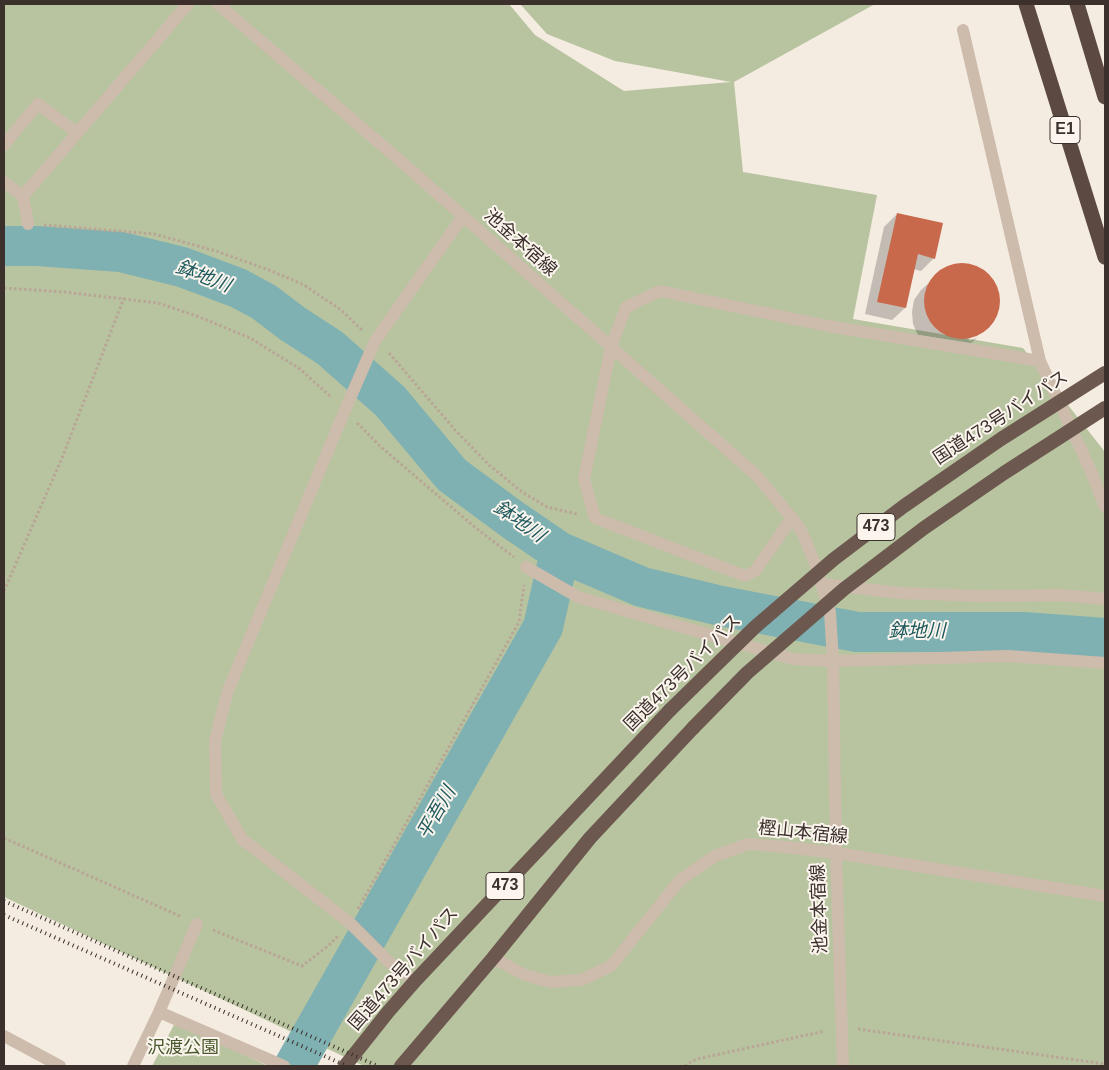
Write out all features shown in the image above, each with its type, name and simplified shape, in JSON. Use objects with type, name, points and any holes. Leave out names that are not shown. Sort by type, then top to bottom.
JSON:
[{"type":"highway","name":"E1","points":[[1026,4],[1105,257]]},
{"type":"highway","points":[[1077,4],[1105,97]]},
{"type":"highway","name":"国道473号バイパス","points":[[345,1066],[415,981],[670,710],[755,627],[834,559],[904,506],[1001,439],[1105,373]]},
{"type":"highway","name":"473","points":[[401,1066],[493,958],[590,838],[747,673],[859,578],[924,528],[1004,473],[1105,408]]},
{"type":"street","points":[[23,196],[188,4]]},
{"type":"street","name":"池金本宿線","points":[[218,4],[463,216],[756,475],[801,530],[814,561],[830,612],[844,1066]]},
{"type":"street","points":[[963,30],[1040,361],[1090,469],[1105,507]]},
{"type":"street","points":[[4,145],[38,104],[77,133]]},
{"type":"street","points":[[4,182],[23,196],[28,224]]},
{"type":"street","points":[[415,981],[391,964],[350,923],[242,839],[216,794],[215,741],[227,693],[344,410],[375,341],[463,216]]},
{"type":"street","points":[[792,518],[755,572],[744,576],[595,518],[584,479],[612,348],[626,307],[660,291],[828,326],[1040,361]]},
{"type":"street","points":[[526,567],[578,597],[793,659],[832,661],[1008,656],[1105,663]]},
{"type":"street","points":[[822,584],[900,593],[980,596],[1062,594],[1105,599]]},
{"type":"street","name":"樫山本宿線","points":[[493,958],[525,975],[550,982],[581,980],[612,966],[680,880],[715,856],[748,844],[836,854],[1105,896]]},
{"type":"street","points":[[133,1066],[159,1012],[197,924]]},
{"type":"street","points":[[159,1012],[278,1064]]},
{"type":"street","points":[[4,1036],[60,1066]]},
{"type":"path","points":[[28,224],[154,234],[216,251],[304,285],[340,310],[394,359],[455,430],[495,471],[547,508],[595,518]]},
{"type":"path","points":[[4,288],[124,298],[62,458],[4,590]]},
{"type":"path","points":[[4,838],[197,924],[302,966],[328,946],[350,923],[519,622],[526,567]]},
{"type":"path","points":[[685,1066],[697,1059],[843,1027],[1105,1064]]},
{"type":"green space","points":[[4,4],[509,4],[535,35],[624,91],[731,82],[615,61],[547,34],[520,4],[875,4],[734,82],[743,172],[877,195],[853,319],[1023,348],[1105,452],[1105,1066],[364,1066],[4,897]]},
{"type":"green space","name":"沢渡公園","points":[[175,1023],[268,1066],[152,1066]]},
{"type":"building","points":[[897,213],[943,223],[935,259],[918,254],[906,308],[877,302]]},
{"type":"building","points":[[962,263],[976,266],[989,274],[997,287],[1000,301],[997,315],[989,328],[976,336],[962,339],[948,336],[935,328],[927,315],[924,301],[927,287],[935,274],[948,266]]},
{"type":"waterway","name":"鉢地川","points":[[4,246],[37,246],[121,252],[182,267],[238,288],[264,302],[330,348],[390,401],[452,475],[560,552],[642,587],[721,606],[857,632],[1024,632],[1105,638]]},
{"type":"waterway","name":"平吾川","points":[[294,1066],[543,627],[560,552]]},
{"type":"railway","points":[[4,901],[378,1066]]},
{"type":"railway","points":[[4,915],[347,1066]]}]
